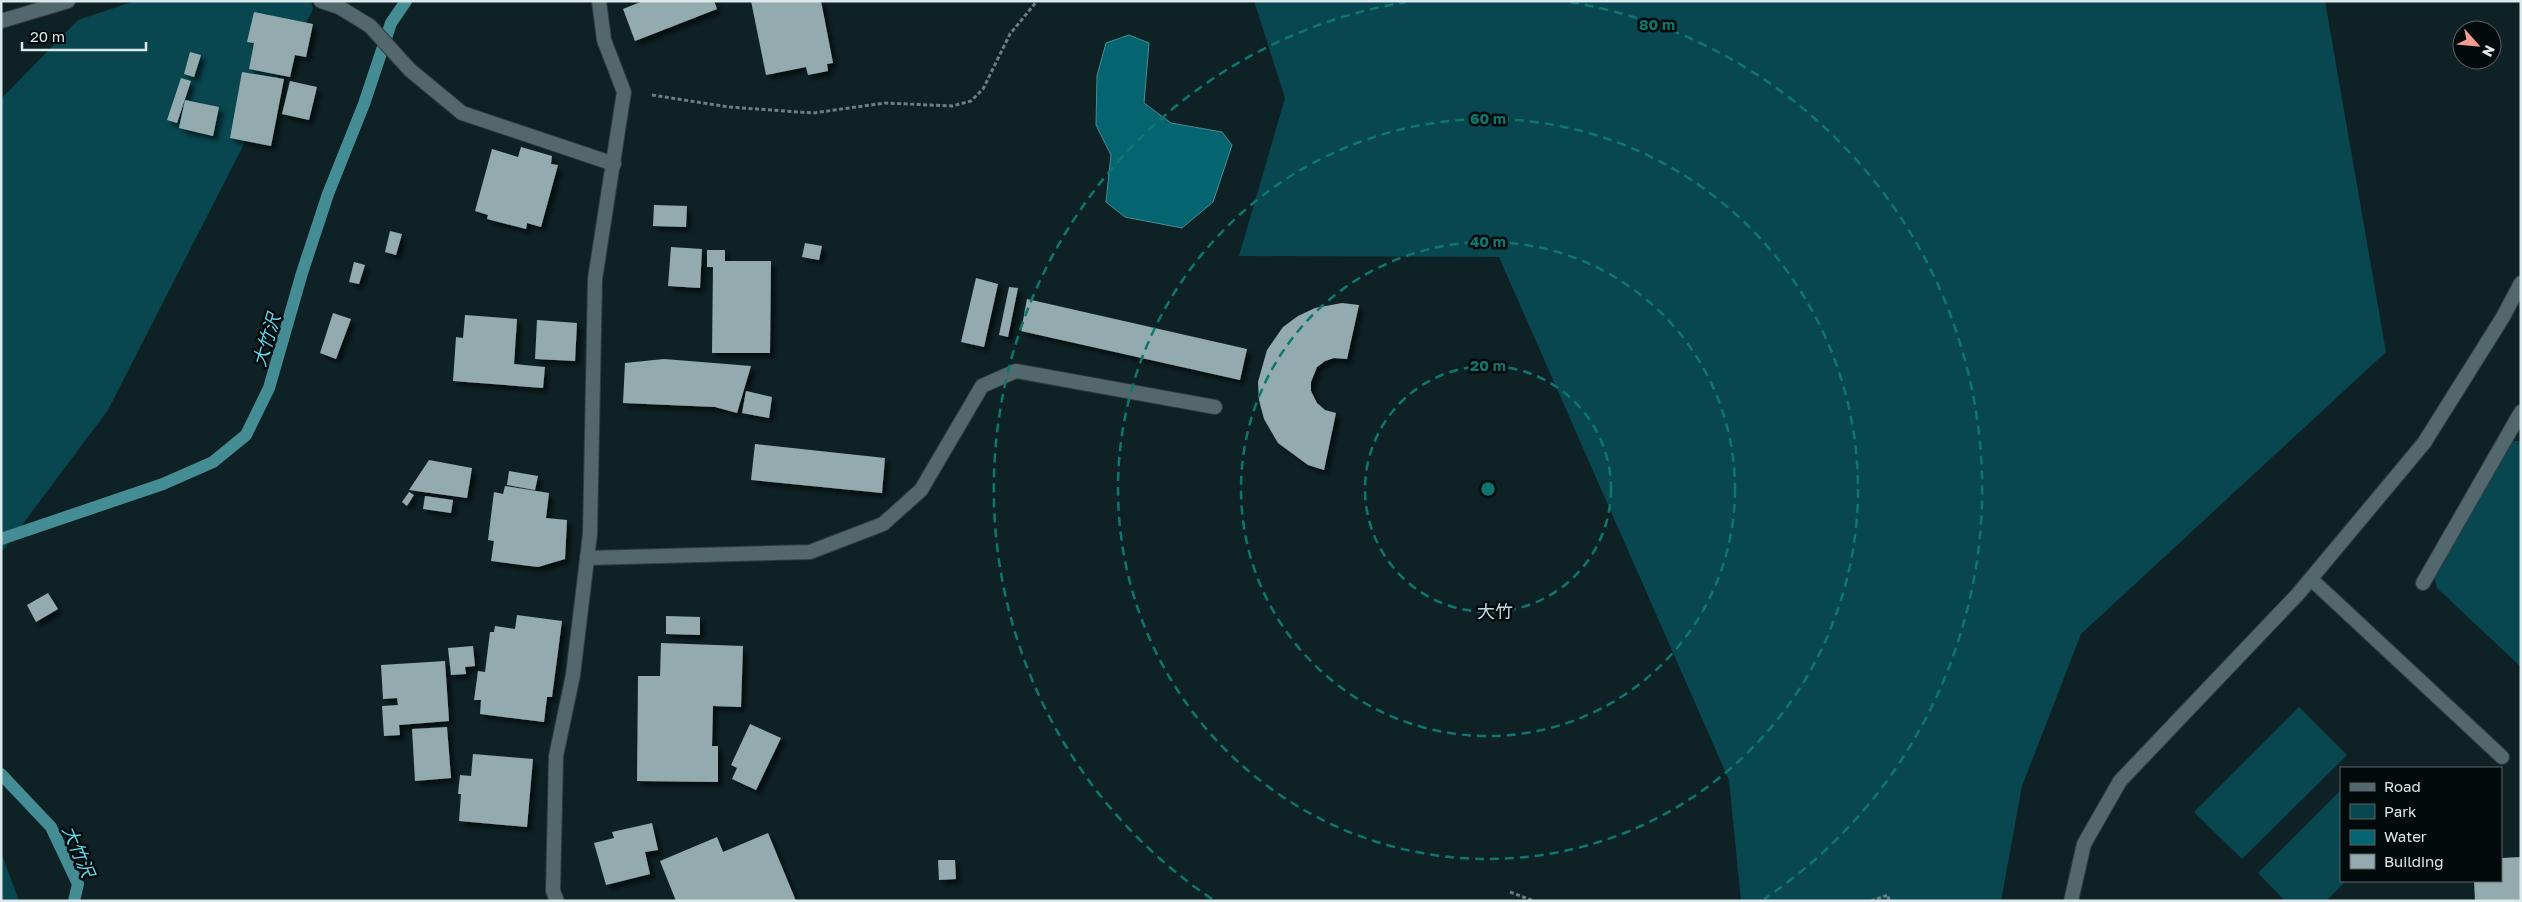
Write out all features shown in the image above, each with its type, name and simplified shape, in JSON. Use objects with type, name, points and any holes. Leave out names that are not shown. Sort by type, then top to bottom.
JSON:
[{"type":"street","points":[[1,21],[68,1]]},
{"type":"street","points":[[321,1],[339,7],[370,26],[410,70],[462,113],[614,164]]},
{"type":"street","points":[[556,901],[553,892],[556,756],[573,675],[591,515],[596,280],[624,92],[604,40],[600,1]]},
{"type":"street","points":[[2071,901],[2084,844],[2120,781],[2311,579],[2424,442],[2503,317],[2521,283]]},
{"type":"street","points":[[587,558],[810,552],[883,524],[921,490],[982,386],[1016,371],[1215,407]]},
{"type":"street","points":[[2423,583],[2521,412]]},
{"type":"street","points":[[2311,579],[2502,757]]},
{"type":"path","points":[[624,92],[729,106],[813,113],[884,103],[952,106],[971,101],[983,89],[1010,34],[1037,1]]},
{"type":"path","points":[[1510,892],[1534,901]]},
{"type":"path","points":[[1871,901],[1888,895],[1889,901]]},
{"type":"green space","points":[[135,1],[311,1],[313,9],[108,410],[1,553],[1,99],[78,20]]},
{"type":"green space","points":[[1254,1],[2325,1],[2386,352],[2081,634],[2022,786],[2001,901],[1741,901],[1729,780],[1499,257],[1239,256],[1285,98]]},
{"type":"green space","points":[[2513,441],[2521,441],[2521,667],[2437,588],[2434,576]]},
{"type":"green space","points":[[2299,707],[2347,755],[2242,859],[2194,812]]},
{"type":"green space","points":[[2340,791],[2340,882],[2345,882],[2326,901],[2285,901],[2258,873]]},
{"type":"green space","points":[[1,852],[19,901],[1,901]]},
{"type":"water","points":[[1129,35],[1149,43],[1144,103],[1171,123],[1222,132],[1232,145],[1213,202],[1182,228],[1125,217],[1106,202],[1111,155],[1096,125],[1097,76],[1106,43]]},
{"type":"building","points":[[643,1],[714,1],[717,9],[635,41],[623,9]]},
{"type":"building","points":[[751,1],[821,1],[833,63],[827,64],[828,71],[808,75],[806,67],[766,75]]},
{"type":"building","points":[[254,12],[313,24],[306,57],[295,55],[290,77],[249,69],[254,43],[247,42]]},
{"type":"building","points":[[190,52],[201,55],[194,77],[184,74]]},
{"type":"building","points":[[242,72],[284,79],[271,146],[230,138]]},
{"type":"building","points":[[181,78],[191,81],[177,123],[167,120]]},
{"type":"building","points":[[290,81],[317,87],[309,120],[282,114]]},
{"type":"building","points":[[185,100],[219,107],[213,136],[179,128]]},
{"type":"building","points":[[521,147],[552,156],[551,164],[558,165],[541,227],[527,223],[526,229],[487,219],[488,215],[475,211],[492,149],[518,157]]},
{"type":"building","points":[[654,205],[687,206],[686,227],[653,226]]},
{"type":"building","points":[[390,231],[402,234],[396,255],[385,252]]},
{"type":"building","points":[[805,243],[822,246],[819,260],[802,257]]},
{"type":"building","points":[[671,247],[702,249],[700,288],[668,286]]},
{"type":"building","points":[[707,250],[725,250],[725,261],[771,261],[770,353],[712,353],[713,267],[707,267]]},
{"type":"building","points":[[354,262],[365,265],[359,284],[349,282]]},
{"type":"building","points":[[976,278],[998,284],[984,347],[961,342]]},
{"type":"building","points":[[1009,287],[1018,288],[1008,337],[999,335]]},
{"type":"building","points":[[1027,299],[1247,349],[1240,380],[1021,331]]},
{"type":"building","points":[[1342,303],[1359,305],[1347,359],[1334,358],[1325,361],[1317,367],[1311,382],[1311,391],[1317,403],[1325,410],[1336,413],[1324,470],[1308,465],[1278,443],[1264,419],[1259,400],[1258,382],[1267,350],[1283,327],[1298,316],[1315,308]]},
{"type":"building","points":[[333,313],[351,319],[336,359],[320,353]]},
{"type":"building","points":[[465,315],[517,319],[514,364],[545,367],[543,388],[453,381],[456,337],[463,338]]},
{"type":"building","points":[[537,320],[577,323],[575,361],[535,359]]},
{"type":"building","points":[[664,359],[751,366],[737,413],[715,407],[623,403],[625,363]]},
{"type":"building","points":[[746,391],[772,397],[769,418],[742,413]]},
{"type":"building","points":[[755,444],[885,458],[882,493],[751,480]]},
{"type":"building","points":[[429,460],[472,468],[467,498],[409,490]]},
{"type":"building","points":[[509,471],[538,476],[535,490],[507,485]]},
{"type":"building","points":[[505,486],[549,493],[546,518],[567,520],[565,559],[538,567],[491,561],[494,541],[488,540],[494,492],[503,494]]},
{"type":"building","points":[[409,492],[414,495],[407,506],[402,502]]},
{"type":"building","points":[[425,496],[453,500],[451,513],[423,509]]},
{"type":"building","points":[[48,593],[58,609],[36,622],[27,605]]},
{"type":"building","points":[[517,615],[562,621],[552,697],[547,697],[544,722],[480,714],[481,700],[474,700],[478,671],[485,672],[490,632],[494,632],[495,626],[515,629]]},
{"type":"building","points":[[666,616],[700,617],[700,635],[666,634]]},
{"type":"building","points":[[661,643],[743,646],[741,707],[713,706],[712,746],[718,746],[718,782],[637,781],[638,676],[660,676]]},
{"type":"building","points":[[473,646],[475,666],[465,667],[466,674],[451,675],[448,648]]},
{"type":"building","points":[[445,661],[449,721],[399,725],[400,735],[384,736],[382,706],[398,705],[397,698],[383,699],[381,665]]},
{"type":"building","points":[[750,724],[781,738],[756,790],[732,779],[737,768],[731,765]]},
{"type":"building","points":[[447,727],[451,778],[415,781],[412,729]]},
{"type":"building","points":[[473,754],[533,759],[527,827],[459,821],[461,794],[458,794],[460,775],[471,776]]},
{"type":"building","points":[[652,823],[658,850],[645,852],[650,874],[606,885],[594,843],[614,838],[612,832]]},
{"type":"building","points":[[768,833],[796,901],[676,901],[660,861],[717,837],[723,852]]},
{"type":"building","points":[[2521,857],[2521,901],[2475,901],[2474,882],[2502,882],[2502,858]]},
{"type":"building","points":[[938,860],[955,860],[956,879],[939,880]]},
{"type":"waterway","name":"大竹沢","points":[[1,539],[163,484],[213,462],[246,435],[269,388],[302,273],[328,194],[364,104],[391,23],[406,1]]},
{"type":"waterway","name":"大竹沢","points":[[1,774],[51,827],[78,884],[74,901]]},
{"type":"district","name":"大竹","points":[[1495,611]]}]
